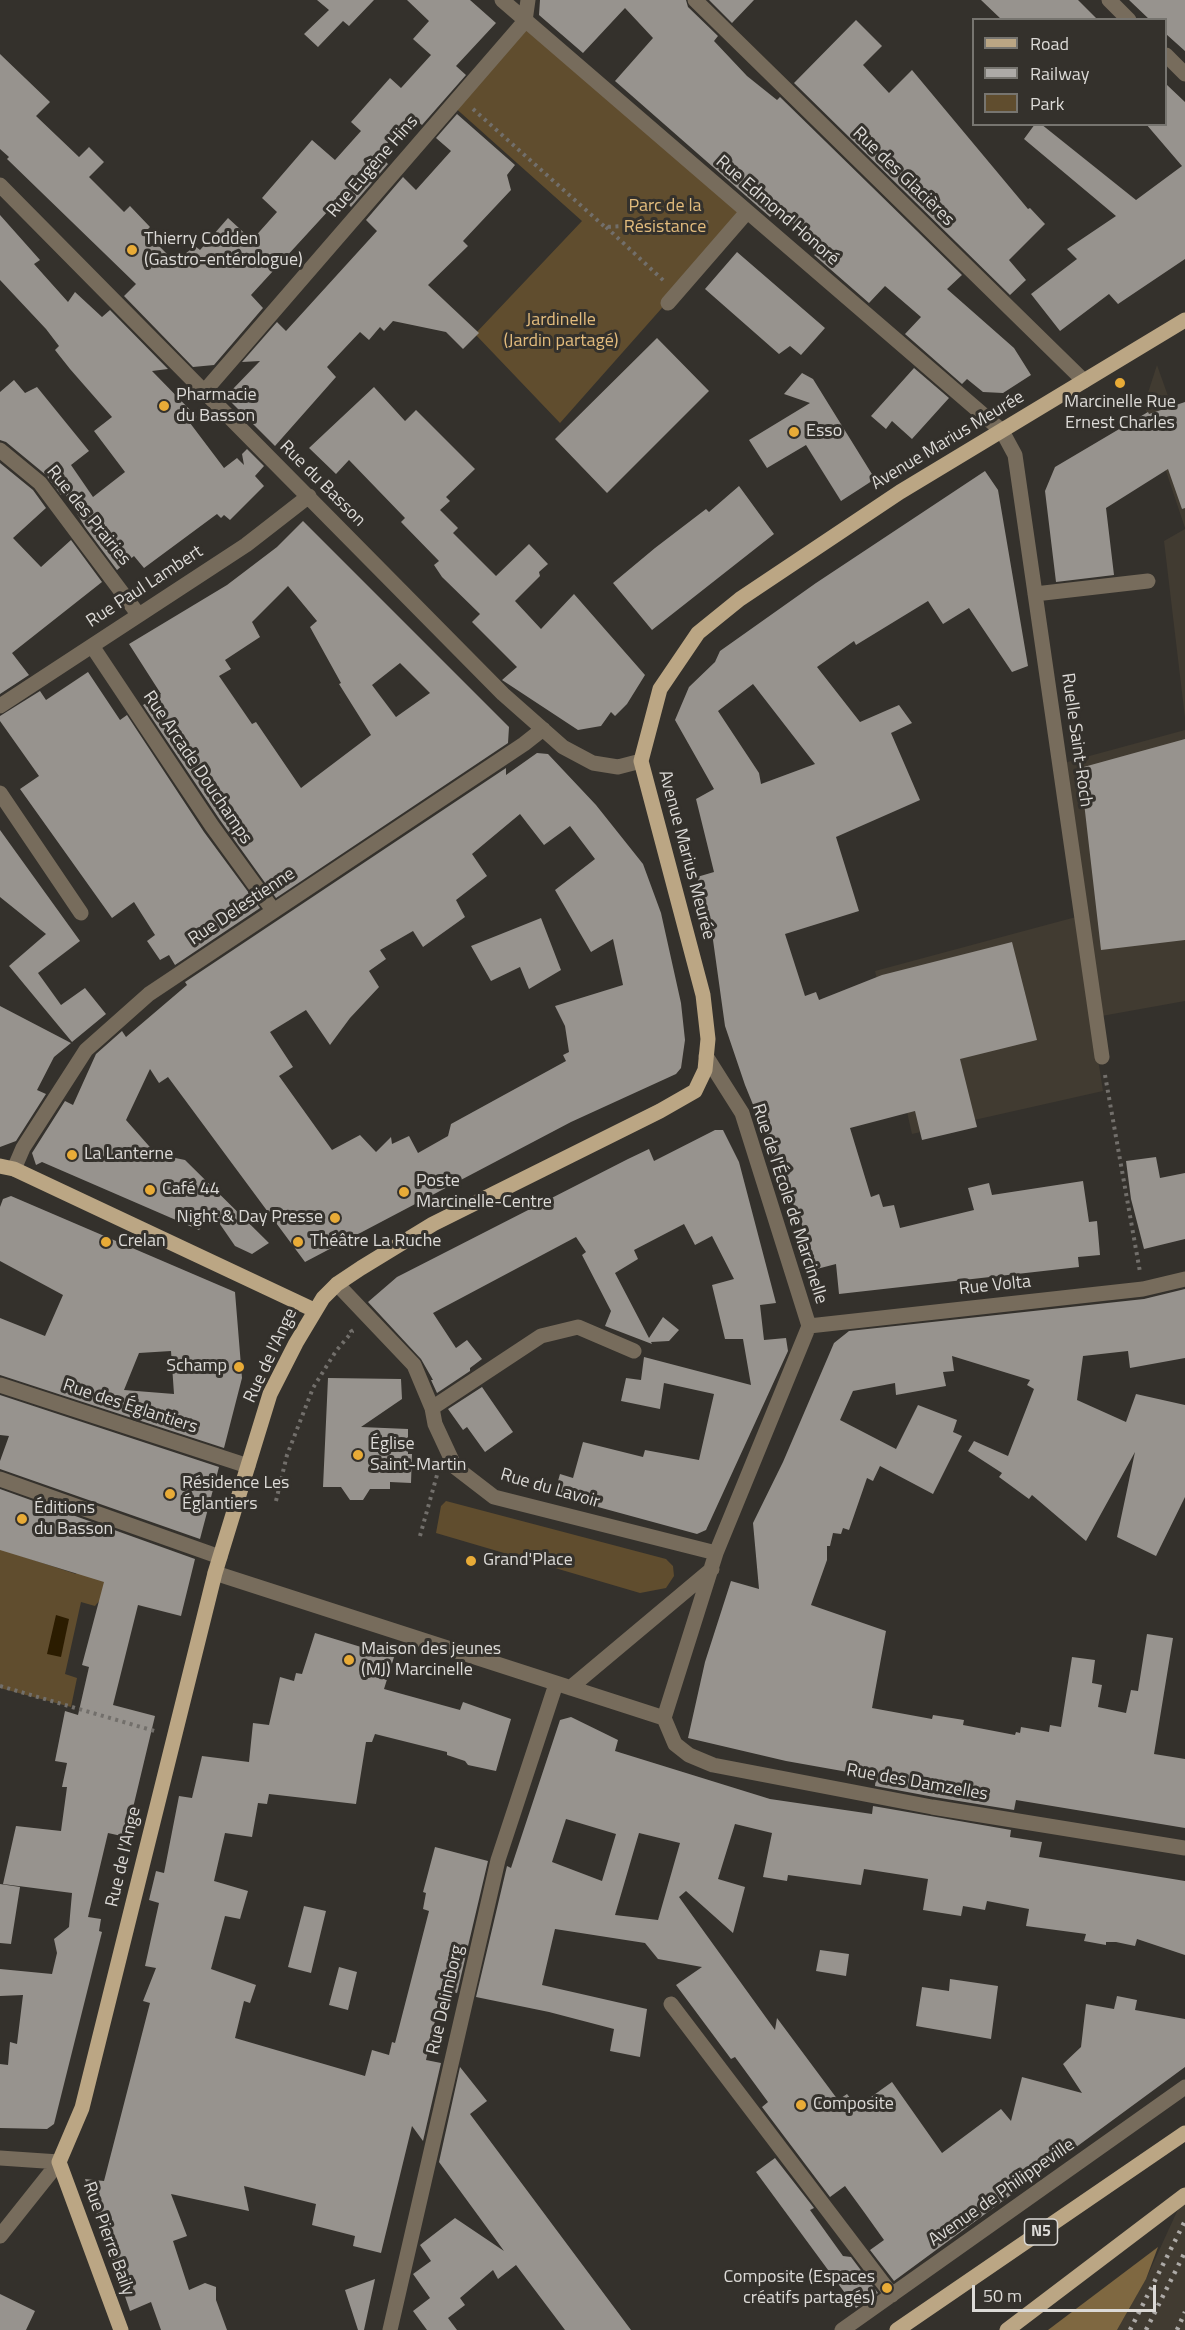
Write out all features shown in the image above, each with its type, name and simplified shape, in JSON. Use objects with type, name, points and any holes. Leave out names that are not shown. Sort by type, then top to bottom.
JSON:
[{"type":"main road","name":"Avenue Marius Meurée","points":[[314,1310],[337,1284],[433,1224],[695,1090],[700,1080],[708,1039],[703,995],[641,761],[660,689],[698,633],[740,599],[900,492],[1185,320]]},
{"type":"main road","points":[[4,1168],[314,1310]]},
{"type":"main road","name":"Rue de l'Ange","points":[[59,2162],[82,2108],[215,1573],[270,1394],[314,1310]]},
{"type":"main road","name":"N5","points":[[897,2330],[1185,2133]]},
{"type":"main road","name":"Rue Pierre Baily","points":[[59,2162],[121,2330]]},
{"type":"main road","points":[[1007,2330],[1185,2195]]},
{"type":"street","name":"Rue Edmond Honoré","points":[[502,0],[744,216],[1002,431]]},
{"type":"street","points":[[525,21],[528,0]]},
{"type":"street","name":"Rue des Glacières","points":[[695,0],[1084,381]]},
{"type":"street","points":[[1109,0],[1127,18]]},
{"type":"street","name":"Rue Eugène Hins","points":[[203,393],[525,21]]},
{"type":"street","points":[[1167,56],[1185,74]]},
{"type":"street","name":"Rue du Basson","points":[[0,185],[203,393],[309,496],[449,641],[563,747],[593,763],[618,767],[641,761]]},
{"type":"street","points":[[672,298],[744,216]]},
{"type":"street","name":"Ruelle Saint-Roch","points":[[1002,431],[1015,455],[1102,1057]]},
{"type":"street","name":"Rue des Prairies","points":[[0,450],[40,483],[138,614]]},
{"type":"street","name":"Rue Paul Lambert","points":[[0,706],[246,545],[309,496]]},
{"type":"street","points":[[1035,594],[1148,581]]},
{"type":"street","name":"Rue Arcade Douchamps","points":[[92,646],[212,826],[273,910]]},
{"type":"street","name":"Rue Delestienne","points":[[4,1168],[34,1130],[86,1050],[149,994],[524,744],[543,729]]},
{"type":"street","points":[[0,793],[81,913]]},
{"type":"street","name":"Rue de l'École de Marcinelle","points":[[664,1718],[716,1553],[809,1326],[742,1113],[706,1056]]},
{"type":"street","name":"Rue Volta","points":[[809,1326],[1143,1289],[1185,1280]]},
{"type":"street","name":"Rue du Lavoir","points":[[337,1284],[414,1365],[432,1408],[435,1424],[455,1467],[494,1497],[716,1553]]},
{"type":"street","points":[[432,1408],[541,1336],[578,1327],[634,1351]]},
{"type":"street","name":"Rue des Églantiers","points":[[0,1385],[249,1466]]},
{"type":"street","points":[[0,1479],[220,1557]]},
{"type":"street","points":[[570,1688],[712,1569]]},
{"type":"street","points":[[215,1573],[664,1718]]},
{"type":"street","name":"Rue Delimborg","points":[[390,2330],[498,1860],[555,1683]]},
{"type":"street","name":"Rue des Damzelles","points":[[664,1718],[675,1744],[688,1755],[713,1765],[932,1807],[1185,1848]]},
{"type":"street","points":[[671,2004],[891,2295]]},
{"type":"street","name":"Avenue de Philippeville","points":[[842,2330],[1185,2088]]},
{"type":"street","points":[[0,2158],[59,2162]]},
{"type":"street","points":[[0,2236],[59,2162]]},
{"type":"path","points":[[459,97],[605,227],[672,298]]},
{"type":"path","points":[[605,227],[744,216]]},
{"type":"path","points":[[1102,1057],[1143,1289]]},
{"type":"path","points":[[276,1501],[287,1455],[313,1388],[336,1351],[352,1332]]},
{"type":"path","points":[[420,1536],[445,1445]]},
{"type":"path","points":[[0,1686],[155,1730],[172,1740]]},
{"type":"shaded area","points":[[1157,365],[1185,444],[1185,528],[1144,405]]},
{"type":"shaded area","points":[[1185,529],[1185,718],[1164,541]]},
{"type":"shaded area","points":[[1185,730],[1185,1001],[1096,1017],[1060,764]]},
{"type":"shaded area","points":[[1076,917],[1103,1091],[912,1134],[875,971]]},
{"type":"shaded area","points":[[56,1615],[69,1619],[61,1657],[47,1654]]},
{"type":"shaded area","points":[[1185,2194],[1185,2330],[1117,2330],[1146,2279]]},
{"type":"shaded area","points":[[1158,2247],[1146,2279],[1117,2330],[1048,2330]]},
{"type":"green space","name":"Parc de la Résistance","points":[[525,21],[747,212],[560,423],[475,334],[582,221],[452,105]]},
{"type":"green space","points":[[446,1501],[666,1559],[673,1566],[674,1576],[666,1588],[640,1593],[436,1533],[441,1506]]},
{"type":"green space","points":[[0,1549],[76,1574],[78,1568],[107,1576],[100,1600],[95,1606],[81,1602],[65,1674],[77,1678],[71,1707],[0,1688]]},
{"type":"building","points":[[317,0],[374,0],[349,26],[343,21],[318,47],[304,34],[329,10]]},
{"type":"building","points":[[407,0],[470,0],[496,23],[456,66],[466,75],[422,125],[412,117],[377,154],[388,164],[351,207],[341,197],[251,295],[263,308],[214,365],[193,367],[124,296],[136,284],[7,159],[9,157],[0,149],[0,54],[50,102],[36,116],[79,157],[89,147],[104,162],[89,177],[124,212],[130,206],[150,227],[145,232],[175,262],[195,246],[200,250],[228,218],[252,240],[277,212],[262,198],[312,140],[335,160],[361,131],[351,122],[390,78],[401,88],[431,55],[413,39],[429,21]]},
{"type":"building","points":[[540,0],[686,0],[688,7],[718,36],[714,41],[747,76],[777,100],[780,97],[962,275],[947,289],[1014,348],[1031,375],[1003,393],[983,392],[967,379],[962,384],[905,334],[921,317],[885,286],[869,303],[814,255],[818,252],[785,214],[783,216],[777,210],[770,217],[615,81],[653,38],[625,8],[583,53],[539,15]]},
{"type":"building","points":[[709,0],[754,0],[732,23]]},
{"type":"building","points":[[981,0],[1078,0],[1096,18],[1000,18]]},
{"type":"building","points":[[1129,0],[1185,0],[1185,51],[1167,35],[1167,18],[1148,18]]},
{"type":"building","points":[[856,20],[882,46],[863,65],[889,93],[912,70],[1028,209],[1030,208],[1045,224],[1009,260],[1026,280],[1010,295],[794,83]]},
{"type":"building","points":[[1167,85],[1185,102],[1185,259],[1118,304],[1109,294],[1060,331],[1031,294],[1077,259],[1067,249],[1116,216],[1024,139],[1034,126],[1044,126],[1136,200],[1182,166],[1148,126],[1167,126]]},
{"type":"building","points":[[457,114],[515,165],[507,175],[511,190],[463,241],[468,246],[428,285],[479,333],[463,349],[446,332],[393,321],[384,331],[380,327],[369,340],[360,332],[327,367],[336,377],[275,446],[231,402],[229,393],[260,361],[242,362],[277,322],[286,331],[377,231],[366,220],[403,177],[416,190],[451,151],[436,138]]},
{"type":"building","points":[[0,215],[40,260],[34,264],[68,302],[75,292],[102,317],[110,310],[168,369],[152,371],[197,417],[190,423],[224,468],[237,458],[244,465],[242,454],[247,449],[264,466],[255,476],[264,486],[230,520],[224,515],[221,518],[217,514],[144,568],[134,556],[117,570],[85,527],[64,492],[61,495],[46,475],[6,442],[0,440],[0,392],[14,380],[25,393],[37,387],[89,451],[71,465],[93,497],[125,472],[94,431],[112,417],[55,350],[59,346],[46,329],[0,280]]},
{"type":"building","points":[[737,252],[825,328],[801,355],[790,346],[779,354],[705,289]]},
{"type":"building","points":[[657,338],[709,391],[607,493],[555,439]]},
{"type":"building","points":[[914,368],[949,398],[912,439],[892,421],[886,429],[871,416]]},
{"type":"building","points":[[802,373],[813,379],[875,479],[841,501],[806,445],[767,468],[749,440],[810,403],[784,394]]},
{"type":"building","points":[[374,387],[405,421],[416,410],[475,469],[446,497],[450,501],[440,510],[458,528],[453,533],[496,576],[529,544],[548,564],[539,572],[540,576],[515,601],[541,629],[574,594],[645,675],[627,704],[615,716],[611,712],[601,726],[578,730],[502,680],[517,667],[472,622],[480,614],[442,577],[434,565],[439,561],[401,522],[405,518],[349,460],[336,474],[309,448]]},
{"type":"building","points":[[1185,402],[1185,508],[1182,509],[1168,469],[1106,508],[1114,575],[1056,582],[1045,491],[1055,467],[1148,412],[1149,414]]},
{"type":"building","points":[[0,463],[33,490],[46,508],[13,538],[41,567],[71,540],[102,582],[12,653],[29,675],[0,694]]},
{"type":"building","points":[[985,471],[998,490],[1028,666],[1012,672],[969,608],[943,624],[928,601],[856,645],[854,641],[817,667],[860,722],[899,705],[912,723],[891,733],[920,800],[836,837],[859,911],[785,934],[805,996],[816,992],[819,1000],[882,975],[1012,942],[1037,1040],[960,1059],[977,1127],[922,1140],[915,1111],[850,1128],[871,1197],[879,1194],[883,1207],[894,1205],[900,1228],[974,1210],[968,1188],[989,1183],[992,1195],[1083,1181],[1089,1222],[1097,1221],[1100,1255],[1078,1257],[1079,1267],[839,1294],[836,1264],[809,1271],[802,1243],[808,1240],[745,1085],[725,1026],[713,940],[697,877],[714,872],[696,799],[714,789],[675,720],[689,687],[715,662],[720,651],[816,583]],"holes":[[[753,684],[815,764],[761,784],[759,773],[718,711]]]},
{"type":"building","points":[[739,486],[774,534],[652,630],[613,583],[706,509],[709,512]]},
{"type":"building","points":[[303,521],[509,727],[508,743],[276,898],[220,820],[143,705],[161,694],[129,644],[227,585],[277,547]],"holes":[[[288,586],[317,621],[310,627],[341,683],[339,684],[371,735],[301,788],[256,722],[252,724],[219,676],[231,669],[225,660],[260,637],[252,622]],[[400,663],[430,693],[396,717],[372,685]]]},
{"type":"building","points":[[88,672],[120,720],[127,715],[204,832],[260,908],[175,965],[169,955],[160,960],[147,941],[155,935],[134,902],[112,918],[20,789],[39,776],[0,721],[0,716],[40,691],[46,700]]},
{"type":"building","points":[[1185,739],[1185,940],[1101,950],[1080,768]]},
{"type":"building","points":[[537,753],[548,754],[596,805],[643,864],[661,913],[681,1003],[685,1040],[681,1068],[676,1074],[571,1122],[305,1262],[168,1077],[159,1083],[150,1069],[126,1120],[156,1154],[185,1160],[269,1243],[252,1254],[235,1246],[213,1214],[199,1230],[42,1162],[36,1165],[32,1153],[65,1101],[73,1105],[96,1054],[122,1031],[126,1037],[187,985],[185,982],[506,768],[506,775]],"holes":[[[520,814],[544,845],[570,826],[595,859],[555,890],[591,952],[613,939],[623,985],[555,1006],[565,1026],[569,1052],[563,1055],[566,1061],[451,1124],[448,1136],[418,1153],[409,1136],[392,1144],[391,1137],[376,1152],[360,1135],[332,1150],[279,1076],[293,1067],[270,1032],[306,1010],[330,1045],[350,1018],[379,987],[369,971],[386,959],[380,950],[413,931],[423,947],[465,917],[456,900],[487,876],[472,854]]]},
{"type":"building","points":[[0,830],[80,941],[38,973],[61,1005],[85,988],[106,1014],[72,1042],[9,966],[46,934],[0,897]]},
{"type":"building","points":[[541,918],[561,970],[529,989],[520,967],[491,981],[471,946]]},
{"type":"building","points":[[0,1006],[71,1043],[54,1057],[37,1090],[46,1094],[16,1141],[0,1147]]},
{"type":"building","points":[[715,1130],[723,1130],[739,1162],[776,1303],[760,1305],[764,1340],[786,1338],[788,1351],[706,1530],[697,1534],[554,1495],[560,1474],[573,1478],[583,1442],[643,1457],[645,1450],[699,1460],[714,1394],[664,1383],[660,1409],[621,1401],[626,1378],[641,1380],[644,1357],[751,1385],[743,1339],[725,1339],[712,1285],[734,1279],[712,1236],[695,1245],[684,1224],[634,1250],[638,1259],[615,1273],[649,1338],[663,1317],[679,1330],[669,1341],[651,1342],[652,1344],[605,1326],[611,1311],[582,1255],[586,1252],[576,1237],[433,1313],[456,1348],[467,1340],[482,1359],[470,1368],[470,1371],[437,1393],[431,1380],[433,1380],[421,1359],[368,1302],[397,1277],[628,1159],[649,1149],[654,1161]]},
{"type":"building","points":[[1156,1157],[1160,1178],[1185,1173],[1185,1239],[1144,1249],[1131,1199],[1126,1161]]},
{"type":"building","points":[[11,1196],[235,1292],[242,1378],[224,1448],[0,1375],[0,1318],[45,1336],[63,1295],[0,1261],[0,1207],[3,1199]],"holes":[[[171,1351],[174,1394],[124,1390],[139,1353]]]},
{"type":"building","points":[[1185,1289],[1185,1358],[1130,1368],[1128,1351],[1083,1356],[1077,1400],[1126,1422],[1136,1394],[1185,1405],[1185,1497],[1156,1556],[1117,1537],[1135,1452],[1086,1541],[1032,1495],[1029,1499],[999,1477],[1002,1473],[968,1451],[974,1441],[1008,1456],[1034,1389],[1027,1385],[1030,1380],[952,1356],[954,1371],[943,1372],[946,1386],[896,1395],[895,1383],[853,1391],[840,1420],[896,1449],[918,1405],[957,1420],[953,1432],[962,1436],[933,1494],[880,1466],[873,1481],[867,1478],[849,1530],[843,1528],[841,1534],[833,1533],[830,1546],[827,1546],[827,1560],[811,1605],[886,1631],[872,1708],[932,1719],[933,1715],[964,1720],[963,1725],[1015,1735],[1016,1732],[1020,1733],[1021,1727],[1049,1732],[1050,1725],[1061,1727],[1072,1657],[1095,1660],[1092,1683],[1102,1685],[1098,1707],[1126,1713],[1131,1690],[1138,1691],[1147,1634],[1173,1638],[1154,1754],[1185,1759],[1185,1828],[1016,1800],[1014,1810],[934,1797],[875,1786],[876,1777],[786,1761],[688,1738],[705,1662],[731,1581],[759,1589],[753,1523],[783,1462],[834,1343],[849,1331],[1144,1299]]},
{"type":"building","name":"Église Saint-Martin","points":[[328,1378],[401,1379],[402,1399],[361,1427],[408,1429],[408,1454],[412,1454],[411,1483],[390,1482],[390,1489],[370,1489],[363,1500],[350,1500],[341,1487],[323,1487]]},
{"type":"building","points":[[482,1387],[513,1432],[485,1452],[467,1427],[463,1430],[448,1409]]},
{"type":"building","points":[[0,1395],[219,1467],[200,1539],[0,1469],[0,1461],[9,1436],[0,1435]]},
{"type":"building","points":[[0,1489],[195,1559],[181,1616],[138,1605],[113,1705],[155,1716],[126,1837],[108,1833],[88,1917],[101,1919],[99,1931],[102,1932],[54,2124],[47,2129],[0,2128],[0,2064],[8,2065],[10,2042],[17,2044],[23,1995],[0,1996],[0,1969],[52,1974],[57,1953],[54,1939],[69,1927],[72,1893],[3,1884],[16,1826],[61,1831],[67,1787],[62,1787],[67,1763],[55,1761],[65,1711],[78,1715],[89,1667],[82,1665],[104,1582],[0,1550]]},
{"type":"building","points":[[315,1633],[394,1657],[384,1689],[460,1710],[463,1702],[511,1719],[496,1771],[468,1765],[465,1761],[447,1755],[447,1752],[375,1734],[372,1742],[366,1742],[356,1804],[269,1794],[267,1804],[258,1803],[252,1837],[225,1833],[214,1881],[248,1891],[240,1919],[225,1916],[211,1969],[256,1985],[250,2003],[244,2001],[235,2038],[365,2076],[372,2050],[389,2055],[392,2042],[395,2043],[429,1911],[423,1909],[426,1893],[423,1892],[435,1847],[488,1861],[457,1993],[442,1990],[426,2060],[441,2063],[423,2141],[412,2126],[381,2253],[353,2246],[355,2236],[312,2225],[316,2204],[244,2186],[249,2211],[171,2194],[187,2236],[173,2241],[189,2290],[205,2283],[216,2287],[216,2300],[227,2330],[161,2330],[151,2302],[130,2311],[85,2179],[104,2181],[150,2003],[143,2001],[156,1968],[145,1966],[159,1903],[149,1900],[156,1871],[164,1873],[179,1796],[192,1798],[202,1756],[249,1762],[253,1723],[269,1725],[280,1677],[294,1681],[296,1673],[302,1674]]},
{"type":"building","points":[[571,1717],[618,1740],[615,1751],[770,1799],[872,1814],[873,1806],[1011,1830],[1010,1837],[1042,1842],[1039,1857],[1185,1881],[1185,1955],[1137,1939],[1135,1946],[1116,1942],[1106,1942],[1106,1945],[1084,1941],[1086,1934],[1026,1926],[1029,1909],[987,1901],[985,1910],[963,1906],[961,1916],[923,1910],[928,1879],[864,1869],[861,1885],[788,1875],[787,1881],[763,1877],[772,1833],[735,1824],[718,1879],[745,1887],[733,1933],[686,1891],[679,1897],[775,2030],[777,2018],[838,2100],[847,2094],[857,2107],[892,2082],[942,2153],[1001,2109],[1011,2121],[1022,2077],[1082,2093],[1063,2064],[1081,2047],[1086,2004],[1114,2009],[1117,1996],[1137,2000],[1135,2010],[1185,2019],[1185,2067],[894,2281],[870,2250],[884,2240],[845,2186],[830,2197],[762,2107],[768,2102],[735,2057],[731,2059],[676,1985],[702,1967],[658,1959],[645,1943],[555,1929],[542,1985],[647,2009],[640,2057],[610,2051],[614,2029],[549,2012],[476,1997],[507,1866],[511,1868],[560,1720]],"holes":[[[566,1819],[616,1834],[602,1881],[552,1862]],[[639,1833],[680,1843],[658,1920],[615,1915]]]},
{"type":"building","points":[[0,1884],[20,1887],[11,1944],[0,1943]]},
{"type":"building","points":[[304,1906],[326,1911],[311,1973],[288,1967]]},
{"type":"building","points":[[820,1950],[849,1954],[846,1976],[816,1971]]},
{"type":"building","points":[[339,1967],[357,1972],[348,2010],[329,2005]]},
{"type":"building","points":[[950,1979],[998,1986],[991,2039],[916,2026],[922,1987],[949,1991]]},
{"type":"building","points":[[460,2067],[487,2101],[470,2114],[631,2330],[565,2330],[516,2265],[498,2279],[493,2270],[460,2298],[465,2305],[448,2318],[457,2330],[427,2330],[413,2311],[430,2298],[413,2274],[431,2261],[420,2245],[455,2218],[504,2251],[439,2162]]},
{"type":"building","points":[[775,2158],[814,2208],[810,2210],[843,2256],[851,2257],[878,2293],[856,2308],[756,2172]]},
{"type":"building","points":[[375,2279],[364,2330],[358,2330],[345,2290]]},
{"type":"building","points":[[0,2294],[35,2311],[26,2330],[0,2330]]},
{"type":"railway","points":[[1130,2330],[1185,2221]]},
{"type":"railway","points":[[1146,2330],[1185,2252]]},
{"type":"railway","points":[[1177,2330],[1185,2312]]},
{"type":"place","name":"Thierry Codden (Gastro-entérologue)","points":[[132,250]]},
{"type":"place","name":"Marcinelle Rue Ernest Charles","points":[[1120,383]]},
{"type":"place","name":"Pharmacie du Basson","points":[[164,406]]},
{"type":"place","name":"Esso","points":[[794,432]]},
{"type":"place","name":"La Lanterne","points":[[72,1155]]},
{"type":"place","name":"Café 44","points":[[150,1190]]},
{"type":"place","name":"Poste Marcinelle-Centre","points":[[404,1192]]},
{"type":"place","name":"Night & Day Presse","points":[[335,1218]]},
{"type":"place","name":"Crelan","points":[[106,1242]]},
{"type":"place","name":"Théâtre La Ruche","points":[[298,1242]]},
{"type":"place","name":"Schamp","points":[[239,1367]]},
{"type":"place","name":"Église Saint-Martin","points":[[358,1455]]},
{"type":"place","name":"Résidence Les Églantiers","points":[[170,1494]]},
{"type":"place","name":"Éditions du Basson","points":[[22,1519]]},
{"type":"place","name":"Grand'Place","points":[[471,1561]]},
{"type":"place","name":"Maison des jeunes (MJ) Marcinelle","points":[[349,1660]]},
{"type":"place","name":"Composite","points":[[801,2105]]},
{"type":"place","name":"Composite (Espaces créatifs partagés)","points":[[887,2288]]},
{"type":"park label","name":"Jardinelle (Jardin partagé)","points":[[561,331]]}]
